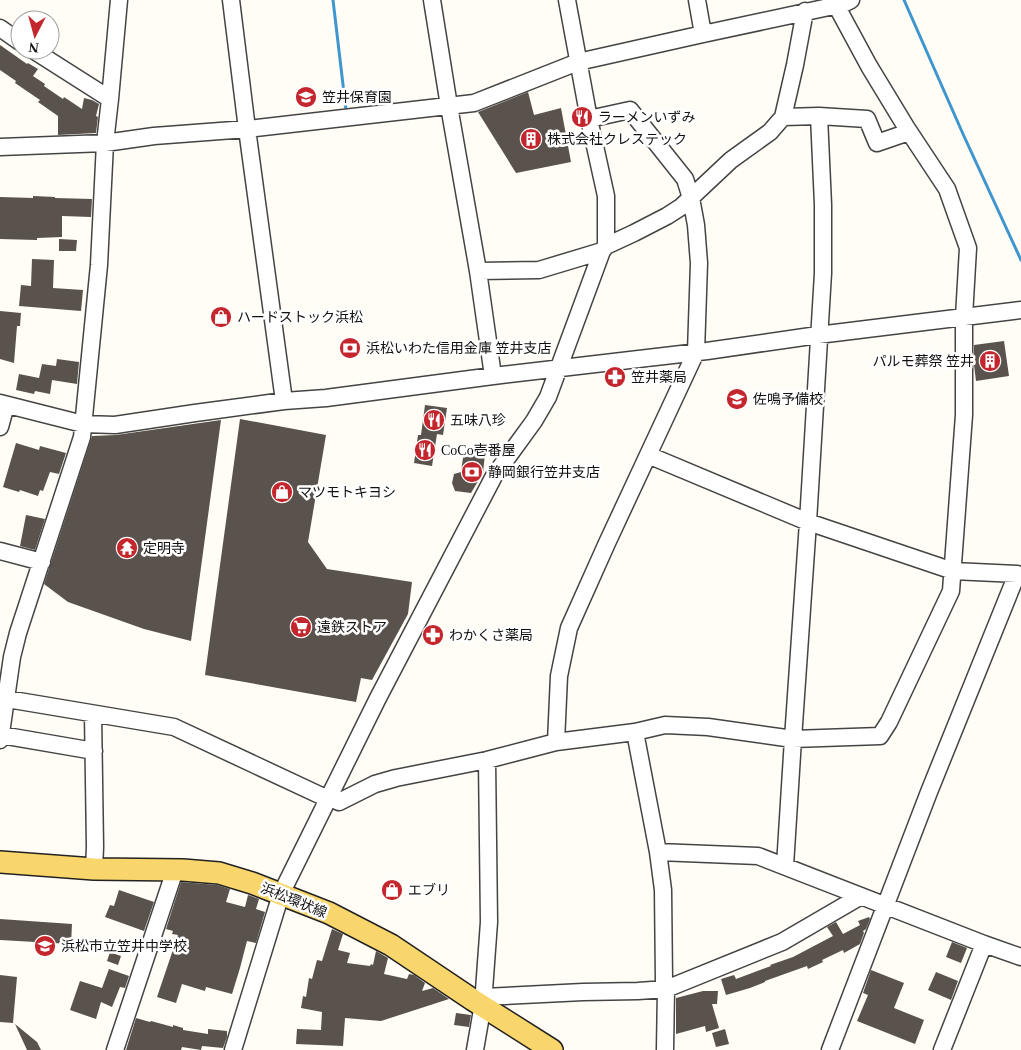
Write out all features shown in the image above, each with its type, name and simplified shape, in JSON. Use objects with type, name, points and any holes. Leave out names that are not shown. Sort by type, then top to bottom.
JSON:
[{"type":"main road","name":"浜松環状線","points":[[0,862],[94,869],[175,870],[219,873],[252,882],[329,913],[391,945],[483,1002],[552,1050]]},
{"type":"street","points":[[94,751],[0,737],[4,697],[18,633],[82,437],[99,265],[104,142],[110,100],[119,0]]},
{"type":"street","points":[[231,0],[284,401]]},
{"type":"street","points":[[432,0],[478,270],[493,376]]},
{"type":"street","points":[[233,1050],[281,894],[378,698],[494,476],[534,421],[548,397],[604,248],[606,196],[589,119],[567,0]]},
{"type":"street","points":[[697,0],[703,34]]},
{"type":"street","points":[[0,147],[104,142],[154,136],[248,134],[474,102],[578,62],[841,2],[869,66],[909,132],[947,189],[968,248],[964,317],[964,415],[951,591],[889,722],[880,736],[793,739],[708,727],[665,725],[635,732],[556,742],[487,760],[396,778],[375,784],[339,802],[174,727],[4,697]]},
{"type":"street","points":[[478,270],[539,270],[604,248],[681,207],[731,160],[770,132],[783,117],[805,11]]},
{"type":"street","points":[[48,60],[110,100]]},
{"type":"street","points":[[556,742],[559,676],[569,628],[696,352],[699,263],[696,225],[685,179],[630,110],[589,119]]},
{"type":"street","points":[[783,117],[819,116],[867,119],[877,143],[909,132]]},
{"type":"street","points":[[785,866],[823,273],[819,116]]},
{"type":"street","points":[[0,427],[3,404],[84,424],[114,425],[284,401],[326,398],[1021,310]]},
{"type":"street","points":[[648,455],[808,522],[953,571],[1019,574],[929,792],[830,1050]]},
{"type":"street","points":[[0,551],[42,562]]},
{"type":"street","points":[[92,714],[94,751],[94,869]]},
{"type":"street","points":[[635,732],[658,852],[662,890],[664,982],[666,989],[665,1050]]},
{"type":"street","points":[[475,1050],[483,1002],[489,922],[487,760]]},
{"type":"street","points":[[658,852],[758,856],[1021,957]]},
{"type":"street","points":[[116,1050],[175,870]]},
{"type":"street","points":[[483,1002],[582,992],[666,989],[782,942],[861,896]]},
{"type":"street","points":[[942,1050],[984,944]]},
{"type":"building","points":[[0,45],[10,52],[10,60],[21,60],[38,69],[33,76],[63,99],[64,97],[82,109],[84,98],[99,104],[96,116],[98,117],[96,133],[58,135],[58,116],[0,70]]},
{"type":"building","name":"株式会社クレステック","points":[[528,92],[534,115],[561,108],[571,162],[516,173],[478,112]]},
{"type":"building","points":[[33,196],[92,199],[91,217],[62,216],[62,237],[37,238],[37,240],[0,239],[0,197],[33,198]]},
{"type":"building","points":[[59,239],[77,240],[76,251],[59,251]]},
{"type":"building","points":[[32,259],[54,260],[53,288],[83,290],[81,311],[19,306],[21,285],[31,286]]},
{"type":"building","points":[[0,311],[21,313],[20,326],[17,326],[14,363],[0,359]]},
{"type":"building","name":"パルモ葬祭 笠井","points":[[1004,341],[1009,376],[976,381],[974,345]]},
{"type":"building","points":[[57,359],[79,362],[77,384],[52,380],[50,394],[35,391],[34,394],[16,390],[19,374],[39,378],[42,364],[56,366]]},
{"type":"building","points":[[425,405],[447,408],[443,435],[437,434],[432,466],[414,463],[418,435],[421,435]]},
{"type":"building","points":[[240,419],[326,435],[308,542],[327,569],[412,582],[408,614],[372,680],[361,678],[356,702],[205,675]]},
{"type":"building","name":"定明寺","points":[[221,420],[191,641],[144,629],[68,602],[44,584],[92,436],[116,435]]},
{"type":"building","points":[[16,443],[39,450],[40,446],[66,453],[59,474],[50,472],[43,491],[40,490],[38,496],[3,487]]},
{"type":"building","name":"静岡銀行笠井支店","points":[[464,451],[485,454],[483,473],[471,493],[455,491],[452,483],[454,474],[461,472]]},
{"type":"building","points":[[26,515],[45,519],[35,550],[20,546]]},
{"type":"building","points":[[181,882],[217,885],[230,889],[226,902],[245,907],[248,895],[251,896],[259,899],[256,909],[265,912],[256,943],[247,941],[232,994],[206,987],[205,991],[182,984],[176,1003],[157,997],[178,935],[172,934],[173,931],[166,929]]},
{"type":"building","points":[[119,890],[154,902],[144,931],[105,917],[110,905],[114,906]]},
{"type":"building","points":[[869,917],[866,929],[863,931],[858,921]]},
{"type":"building","points":[[0,919],[72,924],[71,944],[0,940]]},
{"type":"building","points":[[836,922],[843,934],[860,925],[864,933],[860,944],[844,953],[843,950],[822,960],[823,962],[808,969],[807,966],[726,995],[721,979],[734,975],[736,979],[793,957],[833,936],[827,927]]},
{"type":"building","points":[[332,929],[343,934],[338,950],[350,953],[347,963],[373,965],[376,951],[388,958],[384,974],[407,979],[409,974],[414,975],[425,983],[422,991],[433,988],[449,999],[381,1021],[345,1018],[343,1046],[296,1044],[297,1029],[321,1030],[322,1012],[301,1008],[303,996],[306,997],[309,978],[312,979],[317,960],[322,961]]},
{"type":"building","points":[[952,942],[967,948],[961,963],[946,957]]},
{"type":"building","points":[[110,952],[121,956],[118,965],[107,961]]},
{"type":"building","points":[[109,969],[129,976],[125,988],[120,987],[112,1007],[101,1002],[96,1019],[70,1010],[80,981],[102,988]]},
{"type":"building","points":[[871,970],[904,983],[894,1008],[924,1020],[915,1044],[857,1021],[868,995],[863,993]]},
{"type":"building","points":[[936,972],[958,981],[951,1000],[928,990]]},
{"type":"building","points":[[0,975],[17,977],[13,1023],[0,1022]]},
{"type":"building","points":[[703,991],[718,991],[717,1004],[712,1004],[719,1028],[706,1032],[705,1026],[676,1034],[676,998]]},
{"type":"building","points":[[456,1013],[471,1015],[469,1027],[454,1025]]},
{"type":"building","points":[[136,1018],[173,1027],[173,1025],[183,1028],[183,1030],[208,1034],[208,1029],[227,1031],[227,1037],[223,1048],[202,1046],[201,1050],[182,1047],[181,1050],[126,1050]]},
{"type":"building","points":[[15,1024],[37,1042],[41,1050],[27,1050]]},
{"type":"building","points":[[725,1029],[729,1044],[716,1047],[712,1033]]},
{"type":"waterway","points":[[333,0],[346,110]]},
{"type":"waterway","points":[[904,0],[1021,260]]},
{"type":"place","name":"笠井保育園","points":[[306,97]]},
{"type":"place","name":"ラーメンいずみ","points":[[582,117]]},
{"type":"place","name":"株式会社クレステック","points":[[531,139]]},
{"type":"place","name":"ハードストック浜松","points":[[221,317]]},
{"type":"place","name":"浜松いわた信用金庫 笠井支店","points":[[350,348]]},
{"type":"place","name":"パルモ葬祭 笠井","points":[[990,361]]},
{"type":"place","name":"笠井薬局","points":[[615,377]]},
{"type":"place","name":"佐鳴予備校","points":[[737,399]]},
{"type":"place","name":"五味八珍","points":[[434,420]]},
{"type":"place","name":"CoCo壱番屋","points":[[425,450]]},
{"type":"place","name":"静岡銀行笠井支店","points":[[472,472]]},
{"type":"place","name":"マツモトキヨシ","points":[[282,492]]},
{"type":"place","name":"定明寺","points":[[127,548]]},
{"type":"place","name":"遠鉄ストア","points":[[301,627]]},
{"type":"place","name":"わかくさ薬局","points":[[433,635]]},
{"type":"place","name":"エブリ","points":[[392,890]]},
{"type":"place","name":"浜松市立笠井中学校","points":[[45,946]]}]
